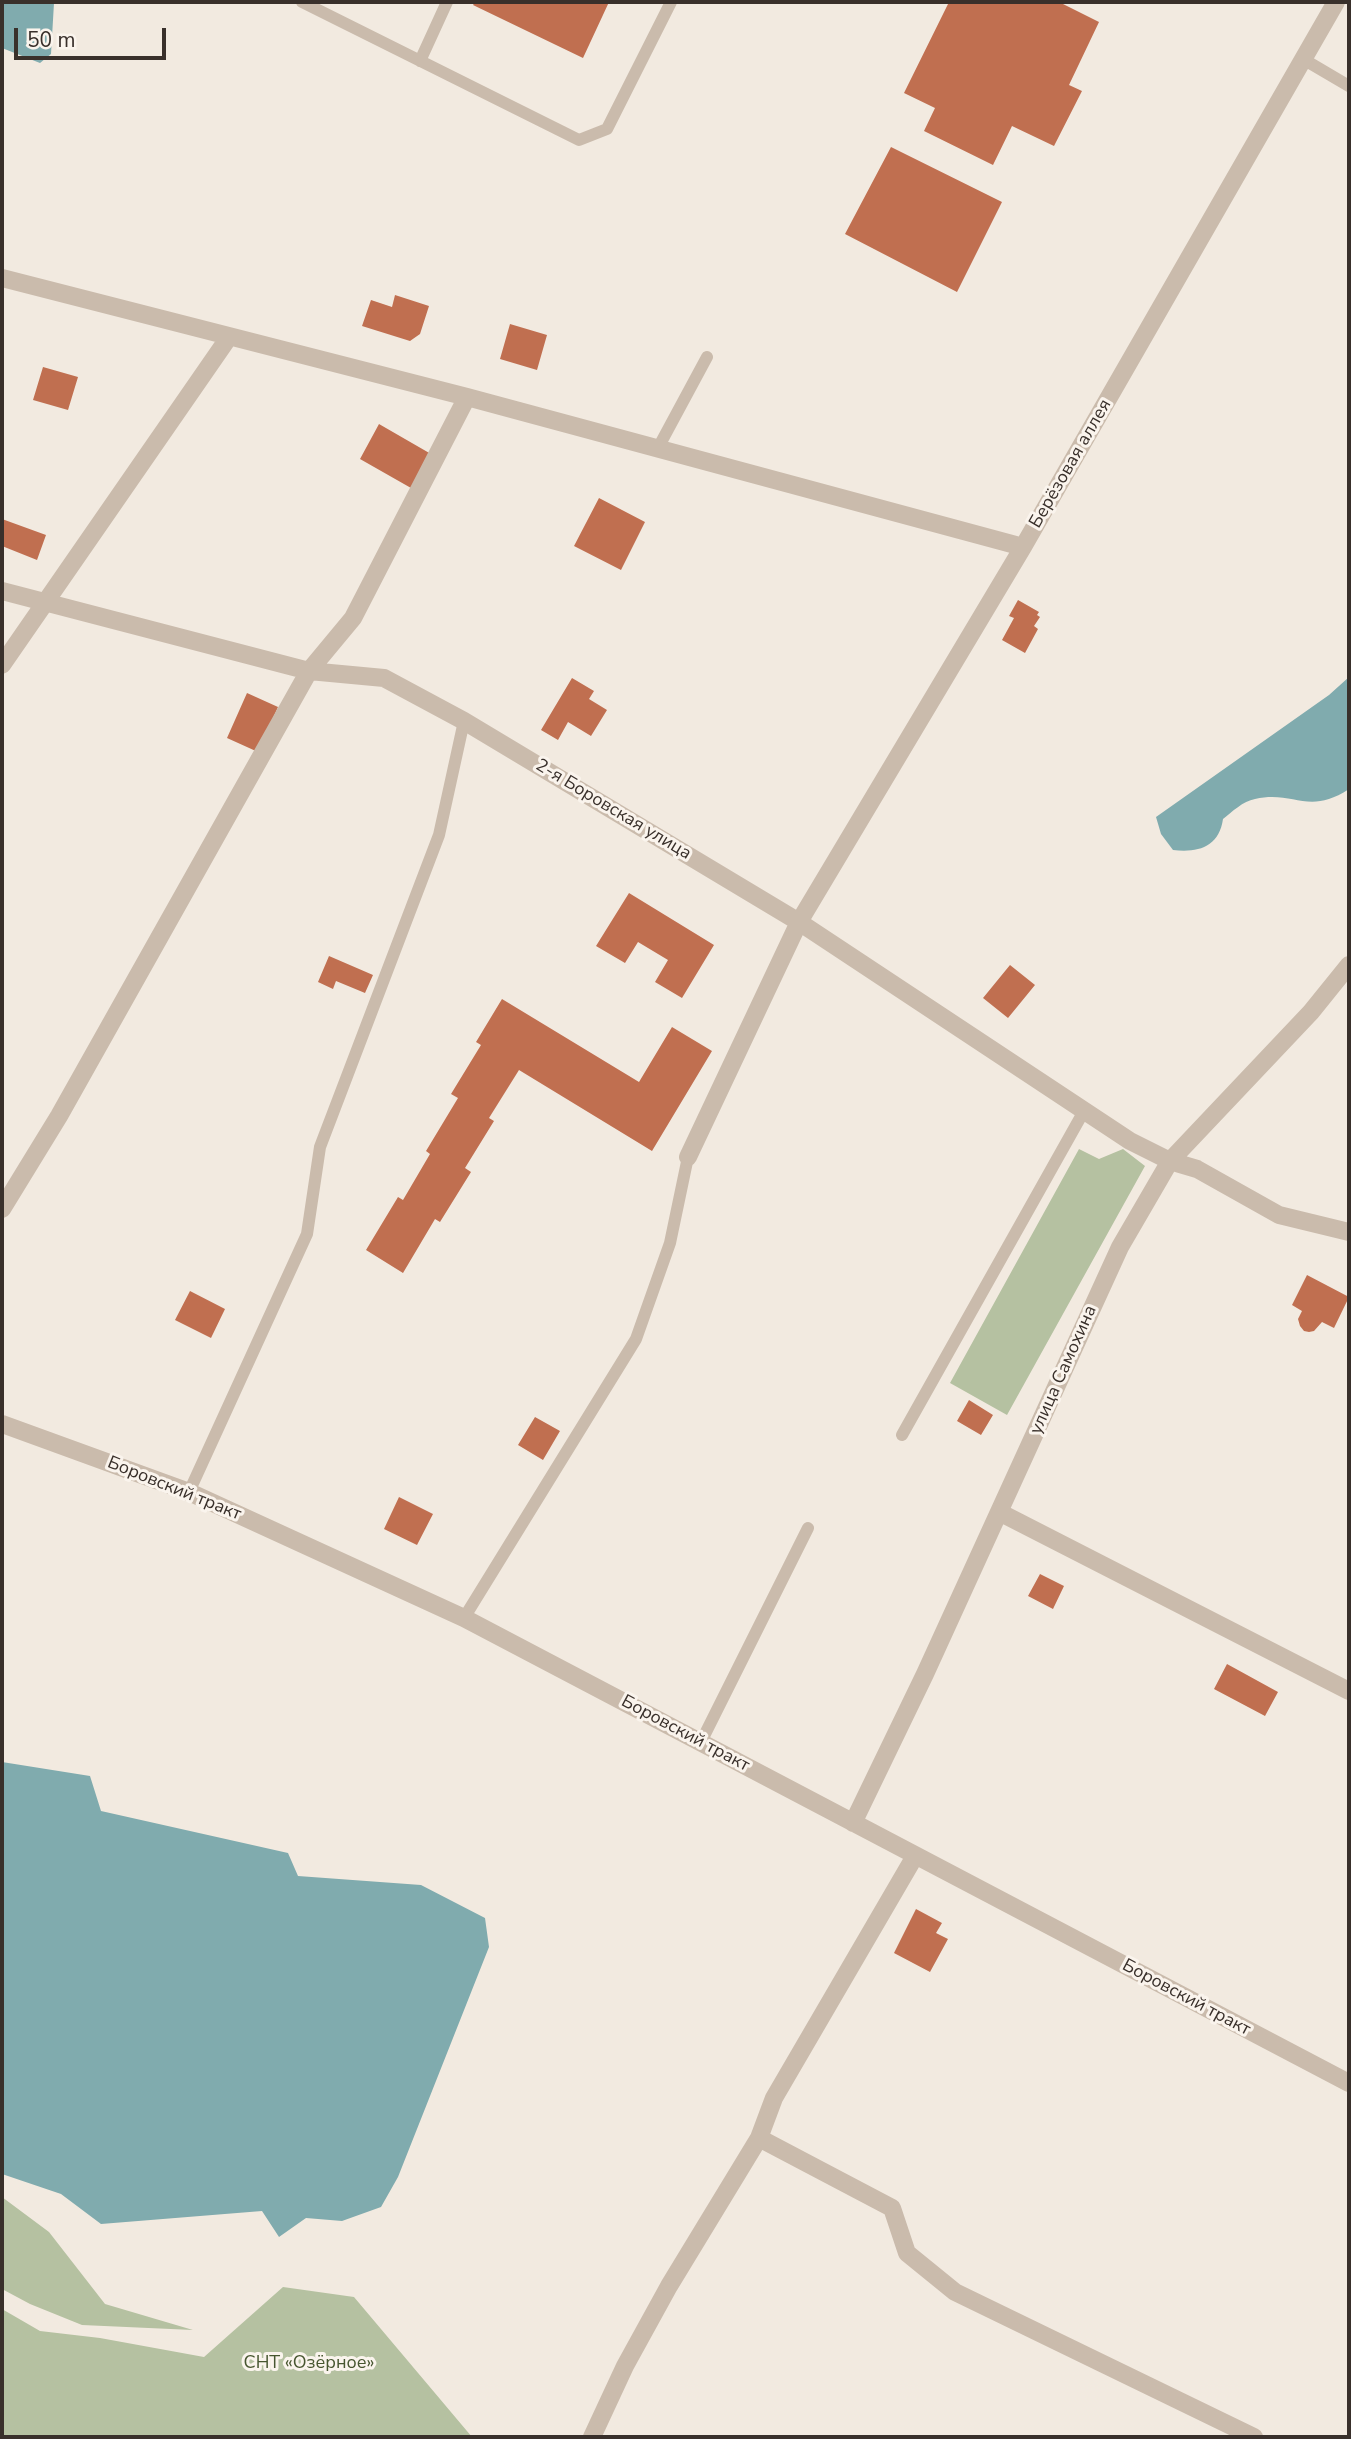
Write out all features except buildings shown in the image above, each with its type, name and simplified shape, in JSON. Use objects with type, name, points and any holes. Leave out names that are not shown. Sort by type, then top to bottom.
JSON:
[{"type":"street","name":"Берёзовая аллея","points":[[688,1157],[799,922],[1023,547],[1336,2]]},
{"type":"street","points":[[2,278],[467,397],[1023,547]]},
{"type":"street","points":[[2,665],[229,337]]},
{"type":"street","points":[[2,1209],[59,1116],[309,671],[353,618],[467,397]]},
{"type":"street","name":"2-я Боровская улица","points":[[2,591],[309,671],[384,678],[464,721],[799,922],[1130,1141],[1170,1161],[1197,1169],[1279,1215],[1349,1232]]},
{"type":"street","name":"улица Самохина","points":[[853,1823],[925,1674],[1120,1247],[1170,1161],[1311,1012],[1349,965]]},
{"type":"street","name":"Боровский тракт","points":[[2,1424],[190,1492],[464,1618],[1349,2083]]},
{"type":"street","points":[[999,1512],[1349,1691]]},
{"type":"street","points":[[592,2437],[637,2343],[759,2138],[774,2098],[915,1856]]},
{"type":"street","points":[[759,2138],[892,2208],[907,2253],[955,2292],[1254,2437]]},
{"type":"lane","points":[[302,2],[579,140],[607,129],[671,2]]},
{"type":"lane","points":[[420,61],[447,2]]},
{"type":"lane","points":[[1303,59],[1349,86]]},
{"type":"lane","points":[[658,448],[707,357]]},
{"type":"lane","points":[[190,1492],[307,1234],[320,1147],[439,835],[464,721]]},
{"type":"lane","points":[[902,1436],[1084,1111]]},
{"type":"lane","points":[[464,1618],[636,1339],[670,1243],[688,1157]]},
{"type":"lane","points":[[701,1741],[808,1528]]},
{"type":"green space","points":[[1079,1149],[1099,1159],[1123,1149],[1145,1166],[1007,1415],[950,1383]]},
{"type":"green space","points":[[2,2197],[49,2232],[105,2304],[193,2330],[82,2325],[30,2304],[2,2289]]},
{"type":"green space","name":"СНТ «Озёрное»","points":[[283,2287],[354,2297],[472,2437],[2,2437],[2,2309],[40,2331],[100,2338],[204,2357]]},
{"type":"water","points":[[2,2],[54,3],[51,54],[40,63],[2,48]]},
{"type":"water","points":[[1349,677],[1349,789],[1322,801],[1280,797],[1251,800],[1223,819],[1217,836],[1206,846],[1191,850],[1173,850],[1161,834],[1156,817],[1329,695]]},
{"type":"water","points":[[2,1762],[90,1776],[101,1811],[288,1853],[298,1876],[421,1885],[485,1918],[489,1947],[398,2177],[381,2207],[342,2221],[306,2218],[279,2237],[262,2211],[101,2224],[61,2194],[2,2174]]}]
